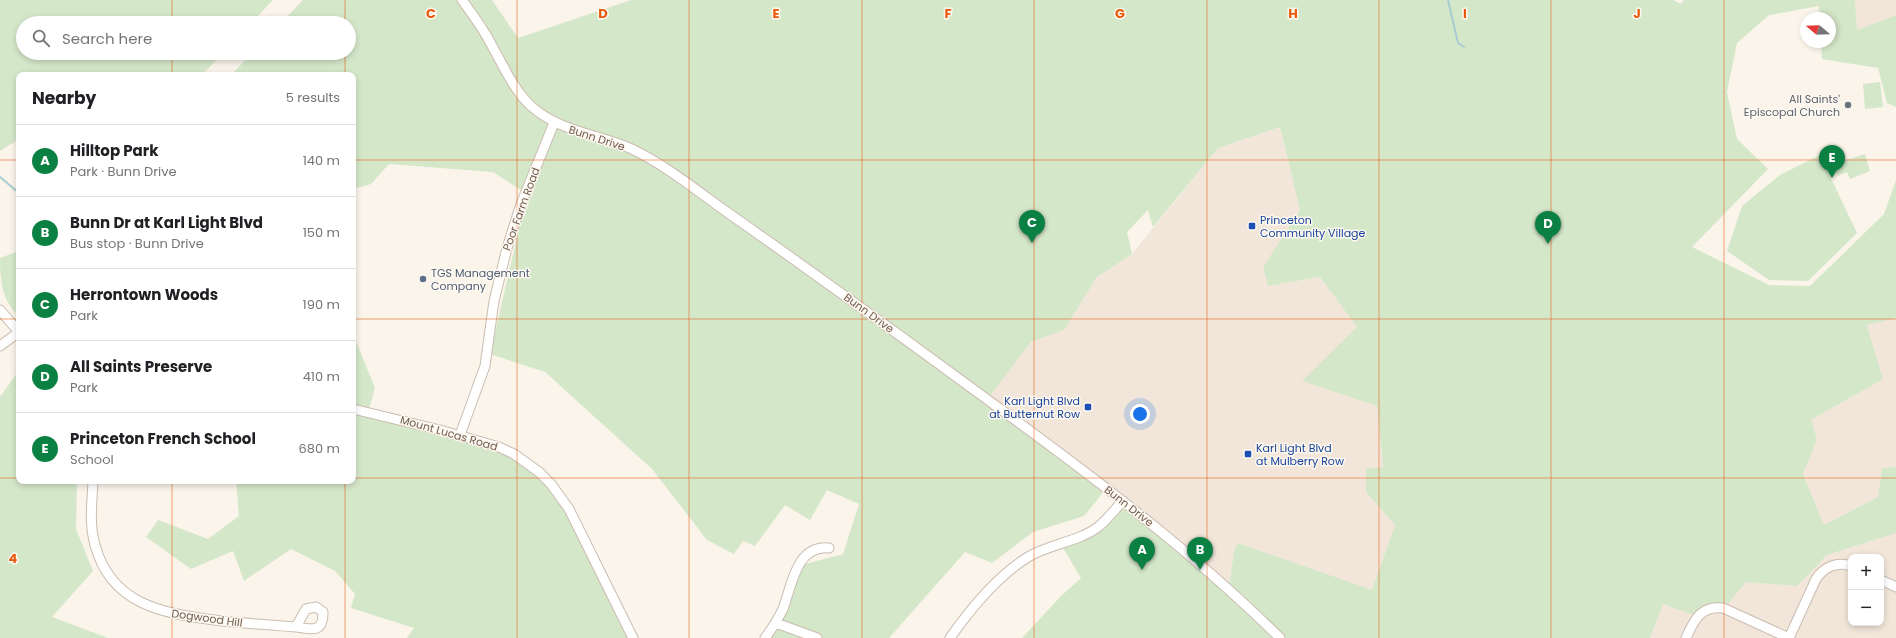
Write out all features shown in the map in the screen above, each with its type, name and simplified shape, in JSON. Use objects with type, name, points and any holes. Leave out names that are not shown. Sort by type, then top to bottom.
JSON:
[{"type":"street","name":"Bunn Drive","points":[[462,0],[485,33],[514,85],[531,105],[554,122],[621,145],[666,169],[874,316],[1123,501],[1205,568],[1280,638]]},
{"type":"street","name":"Poor Farm Road","points":[[460,435],[485,366],[494,301],[507,248],[522,204],[554,122]]},
{"type":"street","points":[[0,310],[16,329]]},
{"type":"street","points":[[0,346],[16,334]]},
{"type":"street","name":"Mount Lucas Road","points":[[356,410],[460,435],[498,447],[514,454],[539,472],[551,484],[569,509],[633,638]]},
{"type":"street","name":"Dogwood Hill","points":[[93,484],[91,518],[94,544],[104,568],[118,586],[129,595],[154,608],[180,616],[296,627]]},
{"type":"street","points":[[950,638],[987,591],[1014,567],[1044,549],[1078,537],[1098,527],[1123,501]]},
{"type":"street","points":[[765,638],[776,623],[793,578],[804,556],[814,548],[828,548]]},
{"type":"street","points":[[1686,638],[1699,614],[1710,608],[1716,607],[1723,608],[1789,638],[1820,573],[1833,565],[1848,566]]},
{"type":"street","points":[[1884,581],[1896,587]]},
{"type":"street","points":[[776,623],[817,638]]},
{"type":"shaded area","points":[[1855,0],[1896,0],[1896,15],[1857,30]]},
{"type":"shaded area","name":"Princeton Community Village","points":[[1280,127],[1300,210],[1263,268],[1268,286],[1320,277],[1357,327],[1377,406],[1383,468],[1366,492],[1395,525],[1372,591],[1239,543],[1234,551],[1229,588],[988,398],[1031,342],[1064,330],[1097,277],[1132,254],[1218,148]]},
{"type":"shaded area","points":[[1896,318],[1896,467],[1882,468],[1878,497],[1824,525],[1803,474],[1817,439],[1811,420],[1883,379],[1867,324]]},
{"type":"shaded area","points":[[1896,533],[1896,638],[1650,638],[1663,603],[1697,616],[1725,608],[1746,582],[1797,586],[1827,555]]},
{"type":"green space","points":[[0,0],[273,0],[258,16],[16,16],[16,60],[216,60],[205,72],[16,72],[16,141],[0,151]]},
{"type":"green space","points":[[303,0],[492,0],[518,38],[631,0],[1673,0],[1681,4],[1684,0],[1855,0],[1857,30],[1896,15],[1896,107],[1887,103],[1878,68],[1822,59],[1821,48],[1836,48],[1836,12],[1820,12],[1819,6],[1769,15],[1737,43],[1727,92],[1737,139],[1768,169],[1692,247],[1769,285],[1810,286],[1884,214],[1896,180],[1896,318],[1867,325],[1883,379],[1811,420],[1817,439],[1803,474],[1824,525],[1878,497],[1882,468],[1896,467],[1896,533],[1827,555],[1797,586],[1746,582],[1725,608],[1697,616],[1663,604],[1650,638],[1022,638],[1061,596],[1081,578],[1060,543],[1087,533],[1123,501],[1229,588],[1234,551],[1238,543],[1372,590],[1395,525],[1366,492],[1366,469],[1383,467],[1377,406],[1302,381],[1357,327],[1320,277],[1268,286],[1263,267],[1300,210],[1280,127],[1218,148],[1153,227],[1148,210],[1127,232],[1132,254],[1097,277],[1064,330],[1031,342],[989,397],[1110,484],[1084,516],[1033,532],[992,563],[965,552],[889,638],[770,638],[798,566],[843,554],[859,504],[827,490],[810,520],[785,505],[755,546],[743,541],[734,554],[707,540],[652,469],[545,372],[490,354],[527,194],[493,172],[389,164],[371,184],[356,188],[356,72],[234,72],[245,60],[356,60],[356,16],[288,16]]},
{"type":"green space","points":[[1880,82],[1883,107],[1865,109],[1863,84]]},
{"type":"green space","points":[[1865,154],[1870,171],[1850,179],[1847,172],[1837,176],[1834,164]]},
{"type":"green space","points":[[1820,155],[1857,233],[1808,281],[1769,280],[1727,251],[1742,206],[1780,175]]},
{"type":"green space","points":[[16,252],[16,313],[9,304],[3,290],[0,258]]},
{"type":"green space","points":[[356,341],[375,388],[368,413],[515,456],[554,488],[637,638],[407,638],[414,628],[351,608],[355,594],[335,571],[291,549],[244,581],[233,551],[191,569],[146,537],[158,520],[208,539],[239,516],[236,484],[356,484]]},
{"type":"green space","points":[[16,374],[16,484],[77,484],[76,529],[93,571],[52,617],[108,638],[0,638],[0,397]]},
{"type":"waterway","points":[[1448,0],[1458,43],[1464,47]]},
{"type":"waterway","points":[[0,177],[16,190]]},
{"type":"place","name":"All Saints' Episcopal Church","points":[[1848,105]]},
{"type":"place","name":"Princeton French School","points":[[1832,178]]},
{"type":"place","name":"Princeton Community Village","points":[[1252,226]]},
{"type":"place","name":"Herrontown Woods","points":[[1032,243]]},
{"type":"place","name":"All Saints Preserve","points":[[1548,244]]},
{"type":"place","name":"TGS Management Company","points":[[423,279]]},
{"type":"place","name":"Karl Light Blvd at Butternut Row","points":[[1088,407]]},
{"type":"place","name":"Karl Light Blvd at Mulberry Row","points":[[1248,454]]},
{"type":"place","name":"Hilltop Park","points":[[1142,570]]},
{"type":"place","name":"Bunn Dr at Karl Light Blvd","points":[[1200,570]]}]
